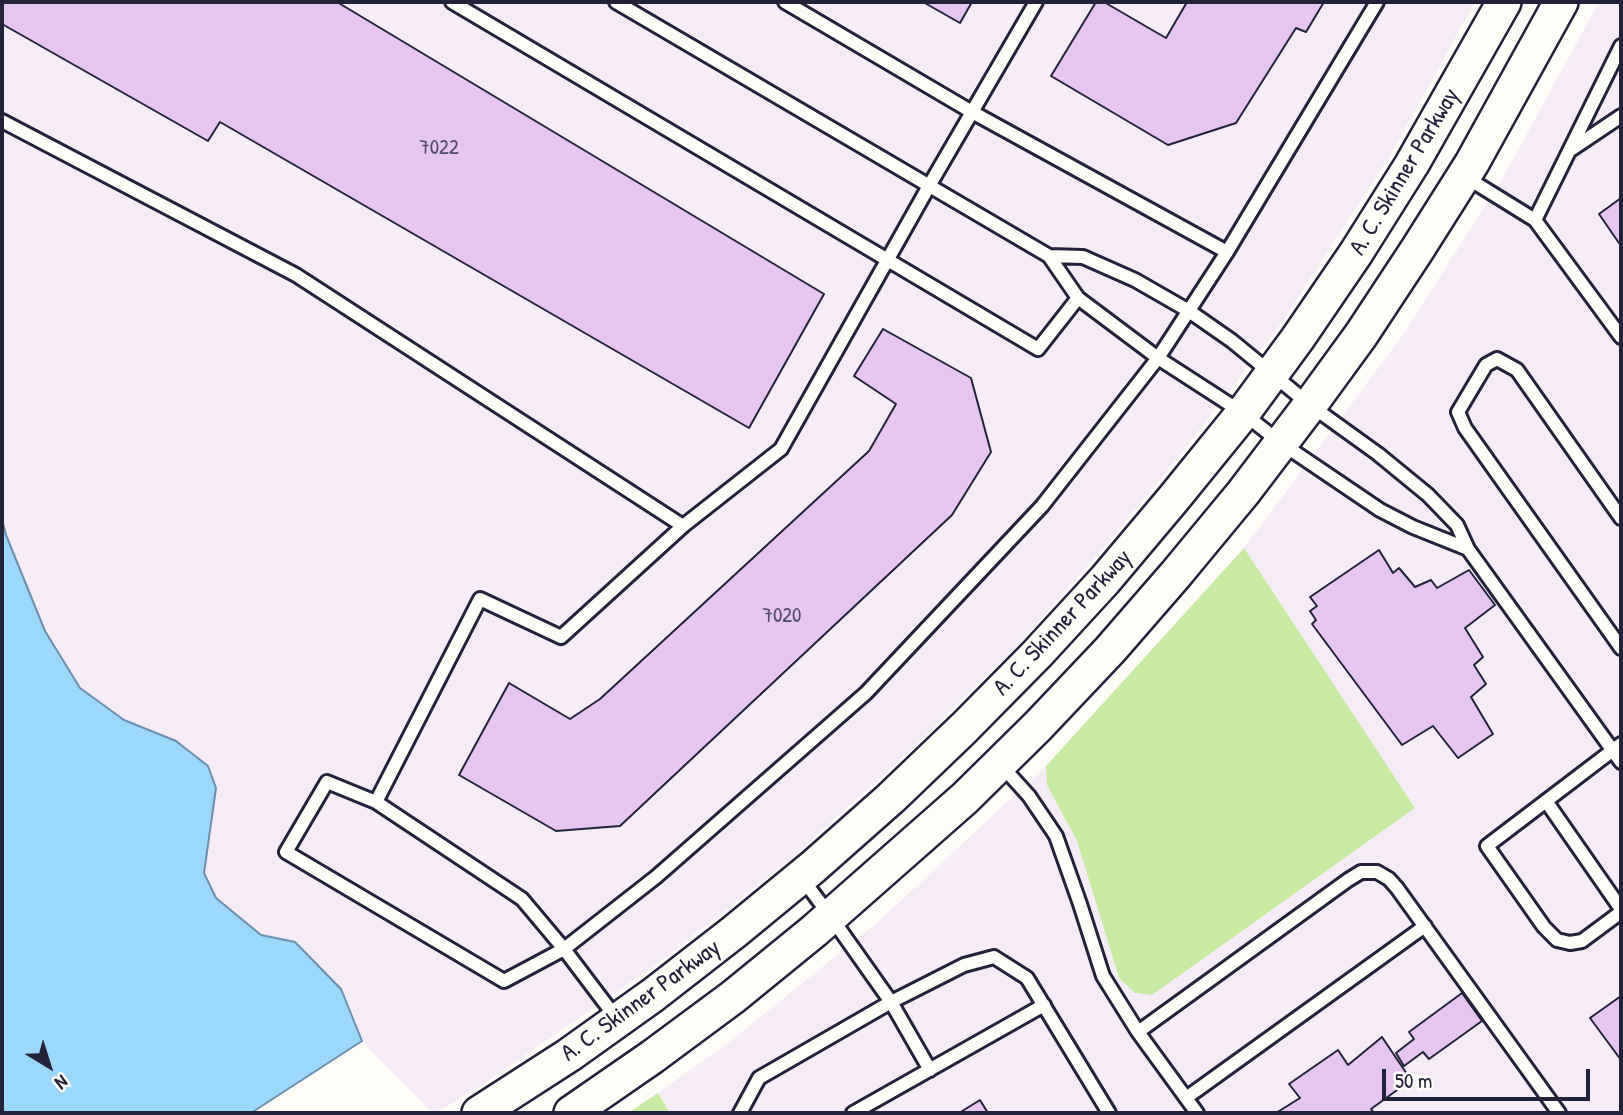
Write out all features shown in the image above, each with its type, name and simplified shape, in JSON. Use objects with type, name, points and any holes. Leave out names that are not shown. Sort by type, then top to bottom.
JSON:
[{"type":"main road","name":"A. C. Skinner Parkway","points":[[479,1113],[569,1055],[734,932],[891,798],[1037,654],[1105,580],[1272,374],[1356,253],[1412,164],[1504,2]]},
{"type":"main road","name":"A. C. Skinner Parkway","points":[[571,1113],[733,997],[831,917],[965,798],[1110,650],[1243,493],[1368,324],[1464,176],[1561,2]]},
{"type":"lane","points":[[452,2],[1038,349],[1078,298]]},
{"type":"lane","points":[[616,2],[1049,256],[1078,298],[1157,358],[1242,413],[1281,443],[1380,510],[1413,527],[1468,549]]},
{"type":"lane","points":[[785,2],[972,112],[1227,252]]},
{"type":"lane","points":[[376,802],[480,599],[561,637],[683,526],[781,449],[1036,2]]},
{"type":"lane","points":[[618,1020],[564,948],[522,899],[376,802],[327,782],[286,852],[504,981],[564,948],[656,877],[866,693],[1042,506],[1157,358],[1189,311],[1377,2]]},
{"type":"lane","points":[[1535,220],[1621,46]]},
{"type":"lane","points":[[1570,150],[1621,116]]},
{"type":"lane","points":[[2,121],[296,275],[683,526]]},
{"type":"lane","points":[[1464,176],[1535,220],[1621,338]]},
{"type":"lane","points":[[1049,256],[1083,257],[1135,280],[1189,311],[1232,341],[1310,405],[1378,454],[1428,495],[1457,526],[1468,549],[1617,748],[1621,762]]},
{"type":"lane","points":[[1621,519],[1517,370],[1497,359],[1486,365],[1458,412],[1465,428],[1621,648]]},
{"type":"lane","points":[[1546,801],[1621,911],[1582,941],[1570,943],[1557,940],[1544,927],[1487,846],[1546,801],[1617,748]]},
{"type":"lane","points":[[1000,763],[1029,796],[1056,836],[1102,976],[1138,1032],[1197,1113]]},
{"type":"lane","points":[[1138,1032],[1361,872],[1377,872],[1389,879],[1425,926],[1559,1113]]},
{"type":"lane","points":[[800,877],[891,1002],[930,1070]]},
{"type":"lane","points":[[1186,1098],[1425,926]]},
{"type":"lane","points":[[740,1113],[759,1078],[891,1002],[964,965],[994,957],[1027,978],[1108,1113]]},
{"type":"lane","points":[[853,1113],[1044,1005]]},
{"type":"shaded area","points":[[2,2],[1475,2],[1393,151],[1283,321],[1174,463],[1014,649],[913,748],[785,864],[653,967],[484,1084],[432,1113],[362,1041],[341,989],[295,942],[261,935],[216,898],[204,873],[216,788],[176,741],[124,720],[80,688],[45,631],[6,535],[2,519]]},
{"type":"shaded area","points":[[1599,2],[1621,2],[1621,1113],[670,1113],[658,1093],[728,1043],[877,923],[1046,766],[1047,785],[1077,841],[1119,978],[1135,993],[1152,995],[1415,808],[1244,548],[1405,332],[1504,176]]},
{"type":"green space","points":[[1244,548],[1415,808],[1152,995],[1135,993],[1119,978],[1077,841],[1047,785],[1046,766]]},
{"type":"green space","points":[[658,1093],[670,1113],[628,1113]]},
{"type":"water","points":[[2,519],[45,631],[80,688],[124,720],[176,741],[208,766],[216,788],[204,873],[216,898],[261,935],[295,942],[341,989],[362,1041],[251,1113],[2,1113]]},
{"type":"building","points":[[2,2],[337,2],[824,294],[749,428],[220,122],[208,141],[2,24]]},
{"type":"building","points":[[923,2],[972,2],[960,23]]},
{"type":"building","points":[[1096,2],[1104,2],[1166,38],[1187,2],[1324,2],[1306,32],[1296,28],[1236,123],[1168,145],[1051,76]]},
{"type":"building","points":[[1621,198],[1621,246],[1599,214]]},
{"type":"building","points":[[883,329],[971,378],[991,452],[952,515],[620,826],[556,831],[459,775],[509,683],[570,719],[600,699],[869,451],[896,404],[854,376]]},
{"type":"building","points":[[1379,550],[1393,573],[1399,568],[1415,587],[1431,580],[1437,588],[1469,570],[1495,605],[1465,628],[1483,657],[1474,665],[1486,684],[1471,697],[1493,734],[1458,758],[1433,726],[1402,745],[1312,624],[1316,620],[1310,611],[1317,606],[1310,597]]},
{"type":"building","points":[[1462,993],[1482,1021],[1429,1059],[1423,1052],[1404,1066],[1396,1053],[1414,1039],[1409,1032]]},
{"type":"building","points":[[1621,996],[1621,1060],[1590,1018]]},
{"type":"building","points":[[1382,1037],[1411,1080],[1371,1109],[1374,1113],[1276,1113],[1300,1098],[1289,1084],[1338,1050],[1348,1065]]},
{"type":"building","points":[[980,1100],[988,1113],[959,1113]]}]
